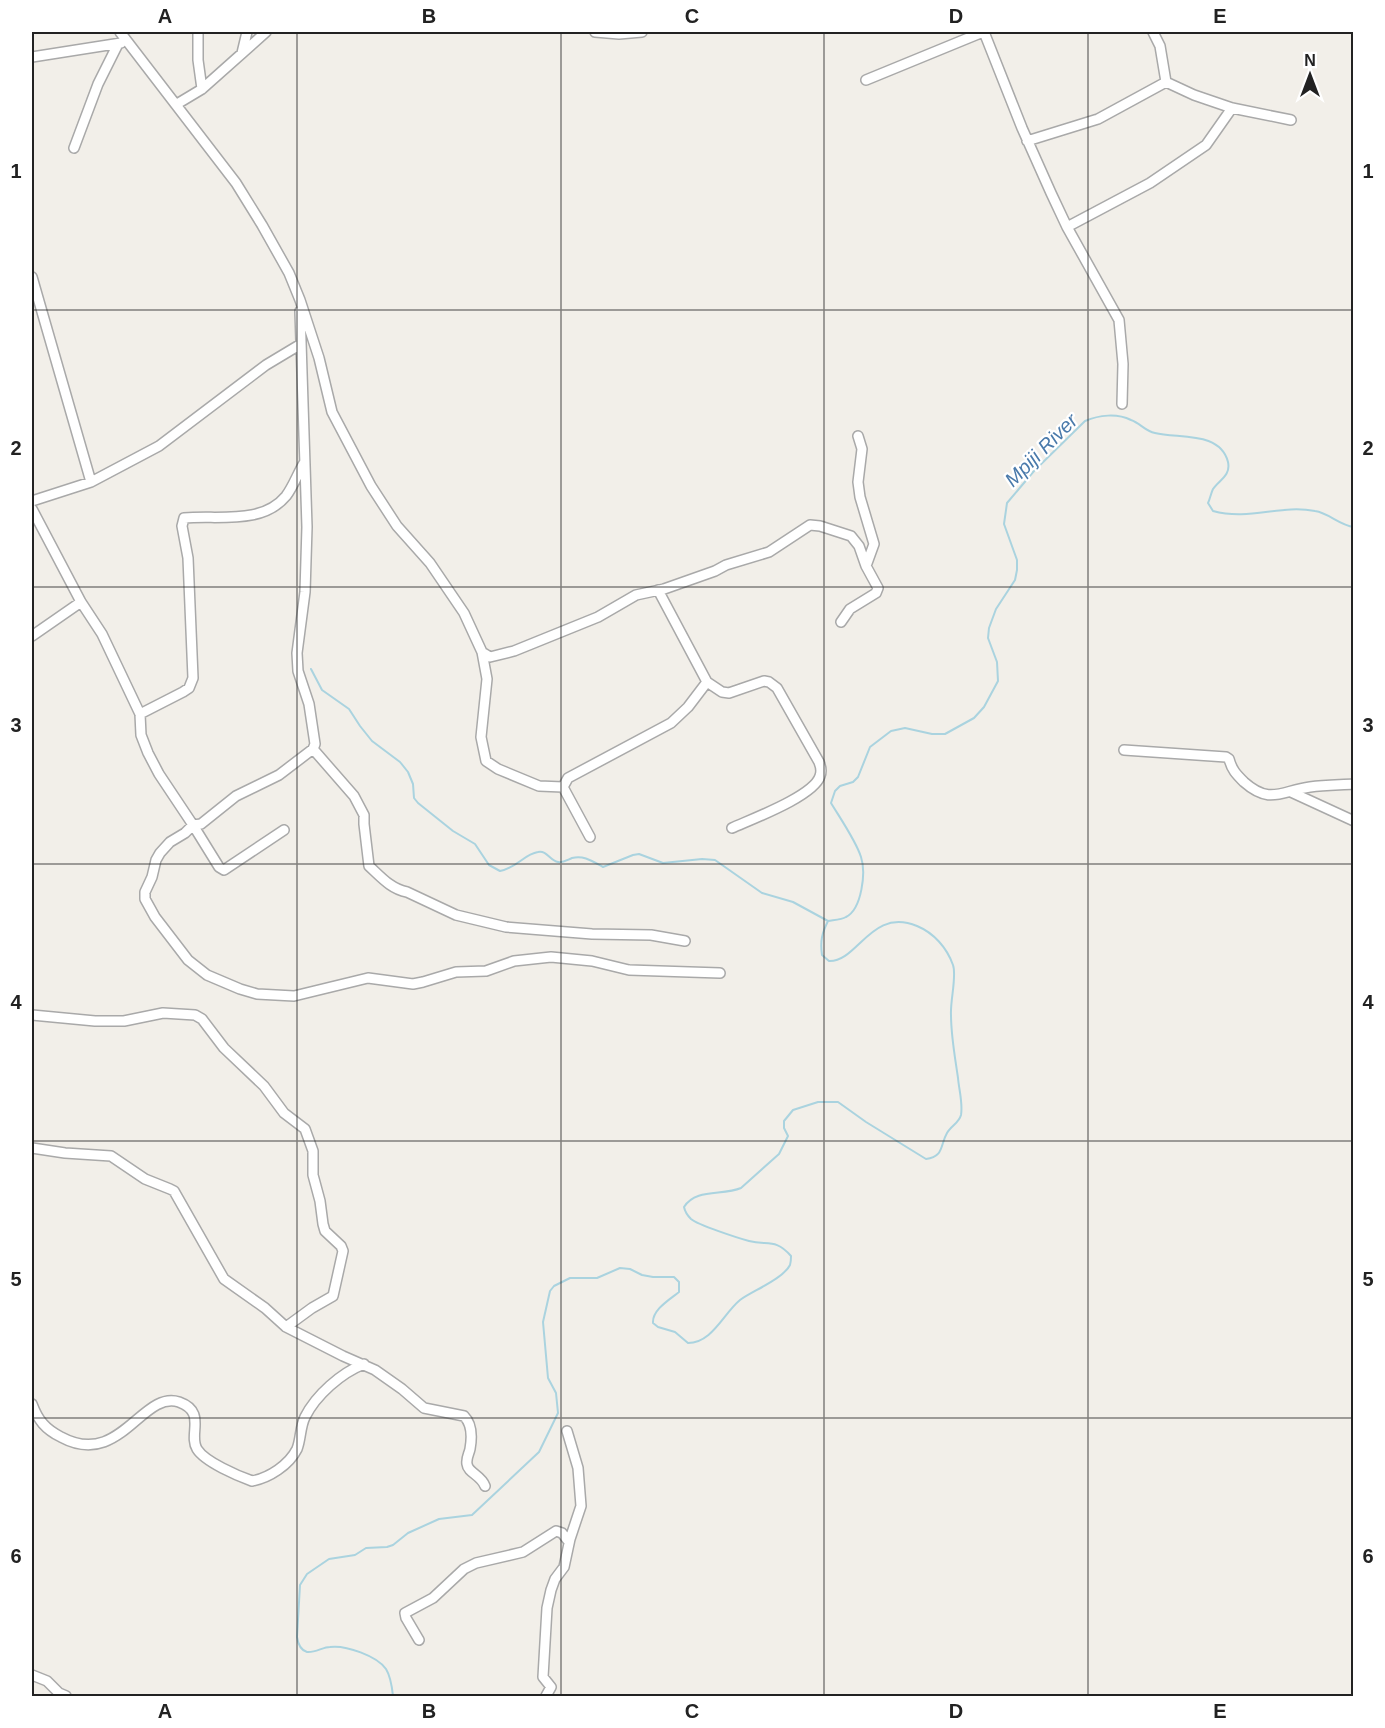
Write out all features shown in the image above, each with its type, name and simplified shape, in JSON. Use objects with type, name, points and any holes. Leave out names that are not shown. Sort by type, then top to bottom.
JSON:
[{"type":"street","points":[[120,32],[122,43],[177,104],[236,183],[289,273],[319,358],[332,412],[371,486],[397,526],[430,562],[464,613],[482,652],[487,679],[481,737],[486,761],[498,769],[539,786],[563,787]]},
{"type":"street","points":[[198,32],[202,88]]},
{"type":"street","points":[[242,53],[247,32]]},
{"type":"street","points":[[177,104],[202,88],[266,32]]},
{"type":"street","points":[[595,32],[619,34],[642,32]]},
{"type":"street","points":[[866,81],[983,32],[1067,227],[1119,320],[1123,364],[1122,404]]},
{"type":"street","points":[[1153,32],[1160,46],[1166,82]]},
{"type":"street","points":[[32,57],[122,43]]},
{"type":"street","points":[[74,148],[98,84],[122,43]]},
{"type":"street","points":[[1028,141],[1115,111],[1166,82]]},
{"type":"street","points":[[1166,82],[1194,95],[1232,108],[1291,120]]},
{"type":"street","points":[[1067,227],[1150,183],[1206,145],[1232,108]]},
{"type":"street","points":[[32,277],[91,482]]},
{"type":"street","points":[[300,300],[307,527],[305,591],[297,653],[298,672],[309,704],[315,744],[313,749],[279,775],[236,796],[201,824],[193,825],[170,842],[156,860],[145,892],[145,899],[155,917],[188,960],[207,975],[257,994],[294,996],[368,978],[413,984],[456,972],[486,971],[514,961],[551,957],[592,961],[629,970],[720,973]]},
{"type":"street","points":[[32,501],[91,482],[159,446],[266,365],[301,344]]},
{"type":"street","points":[[858,436],[862,449],[858,482],[860,497],[874,544],[866,566]]},
{"type":"street","points":[[140,714],[189,688],[193,678],[188,558],[182,526],[184,518],[252,516],[265,512],[286,496],[304,463]]},
{"type":"street","points":[[32,509],[81,602],[102,634],[140,714],[141,735],[148,753],[219,867],[224,870],[284,830]]},
{"type":"street","points":[[482,652],[490,657],[514,651],[598,617],[636,596],[769,552],[810,525],[851,536],[859,546],[866,566],[878,588],[876,593],[850,609],[841,622]]},
{"type":"street","points":[[658,590],[707,682],[722,692],[729,693],[764,681],[770,682],[777,688],[821,768],[817,783],[806,792],[732,828]]},
{"type":"street","points":[[32,636],[81,602]]},
{"type":"street","points":[[563,787],[568,778],[671,723],[688,707],[707,682]]},
{"type":"street","points":[[313,749],[354,796],[364,815],[369,866],[399,891],[407,892],[456,915],[506,927],[592,934],[651,934],[685,941]]},
{"type":"street","points":[[1124,750],[1226,757],[1233,771],[1256,792],[1272,795],[1309,787],[1353,784]]},
{"type":"street","points":[[563,787],[590,837]]},
{"type":"street","points":[[1291,792],[1353,821]]},
{"type":"street","points":[[32,1015],[97,1021],[124,1021],[163,1013],[195,1015],[202,1019],[224,1048],[264,1086],[284,1113],[303,1126],[313,1150],[313,1175],[325,1231],[344,1251],[333,1296],[286,1327]]},
{"type":"street","points":[[32,1148],[111,1156],[145,1179],[174,1191],[225,1279],[265,1308],[286,1327],[342,1356],[364,1364],[393,1381],[424,1408],[464,1416],[469,1420],[471,1445],[467,1466],[482,1478],[485,1486]]},
{"type":"street","points":[[32,1404],[39,1421],[52,1432],[71,1441],[93,1444],[114,1439],[141,1416],[165,1402],[180,1403],[192,1411],[195,1418],[195,1444],[200,1452],[225,1470],[252,1481],[269,1475],[286,1464],[297,1449],[305,1417],[314,1404],[330,1386],[364,1364]]},
{"type":"street","points":[[546,1696],[551,1688],[543,1677],[547,1608],[554,1582],[564,1567],[569,1542],[581,1506],[578,1468],[567,1431]]},
{"type":"street","points":[[419,1640],[405,1613],[433,1598],[464,1569],[476,1563],[523,1552],[556,1531],[562,1533],[569,1542]]},
{"type":"street","points":[[32,1675],[47,1681],[59,1693],[66,1696]]},
{"type":"waterway","name":"Mpiji River","points":[[828,921],[844,918],[851,913],[859,898],[863,880],[859,851],[831,803],[835,791],[858,777],[870,747],[891,731],[905,728],[932,734],[945,734],[974,718],[984,707],[998,681],[997,662],[988,638],[989,628],[996,609],[1015,580],[1017,570],[1017,560],[1004,524],[1007,503],[1034,471],[1085,421],[1102,416],[1120,416],[1134,421],[1151,432],[1198,438],[1217,445],[1224,452],[1228,462],[1228,471],[1213,489],[1208,503],[1213,511],[1227,514],[1252,514],[1302,509],[1320,512],[1354,527]]},
{"type":"waterway","points":[[311,669],[322,690],[349,709],[372,741],[400,762],[408,772],[413,784],[414,798],[418,803],[453,831],[475,844],[489,865],[500,871],[533,853],[541,852],[558,862],[580,857],[603,867],[639,854],[663,863],[715,860],[762,893],[793,902],[828,921]]},
{"type":"waterway","points":[[393,1696],[386,1669],[369,1656],[337,1647],[327,1647],[310,1652],[301,1648],[297,1637],[300,1585],[307,1574],[329,1559],[355,1555],[366,1548],[393,1545],[408,1533],[439,1519],[472,1515],[539,1452],[558,1413],[556,1393],[548,1378],[543,1322],[550,1291],[554,1286],[570,1278],[597,1278],[620,1268],[653,1277],[674,1277],[679,1282],[679,1292],[658,1310],[653,1323],[658,1327],[675,1332],[688,1343],[696,1342],[711,1333],[740,1300],[781,1275],[790,1265],[791,1256],[776,1245],[749,1241],[701,1225],[691,1219],[684,1207],[695,1197],[741,1188],[779,1154],[788,1136],[784,1128],[784,1121],[793,1110],[818,1102],[838,1102],[926,1159],[939,1153],[947,1133],[960,1118],[961,1101],[951,1023],[954,970],[943,947],[929,933],[917,926],[901,922],[877,929],[849,953],[839,959],[829,961],[822,955],[821,945],[828,921]]}]
